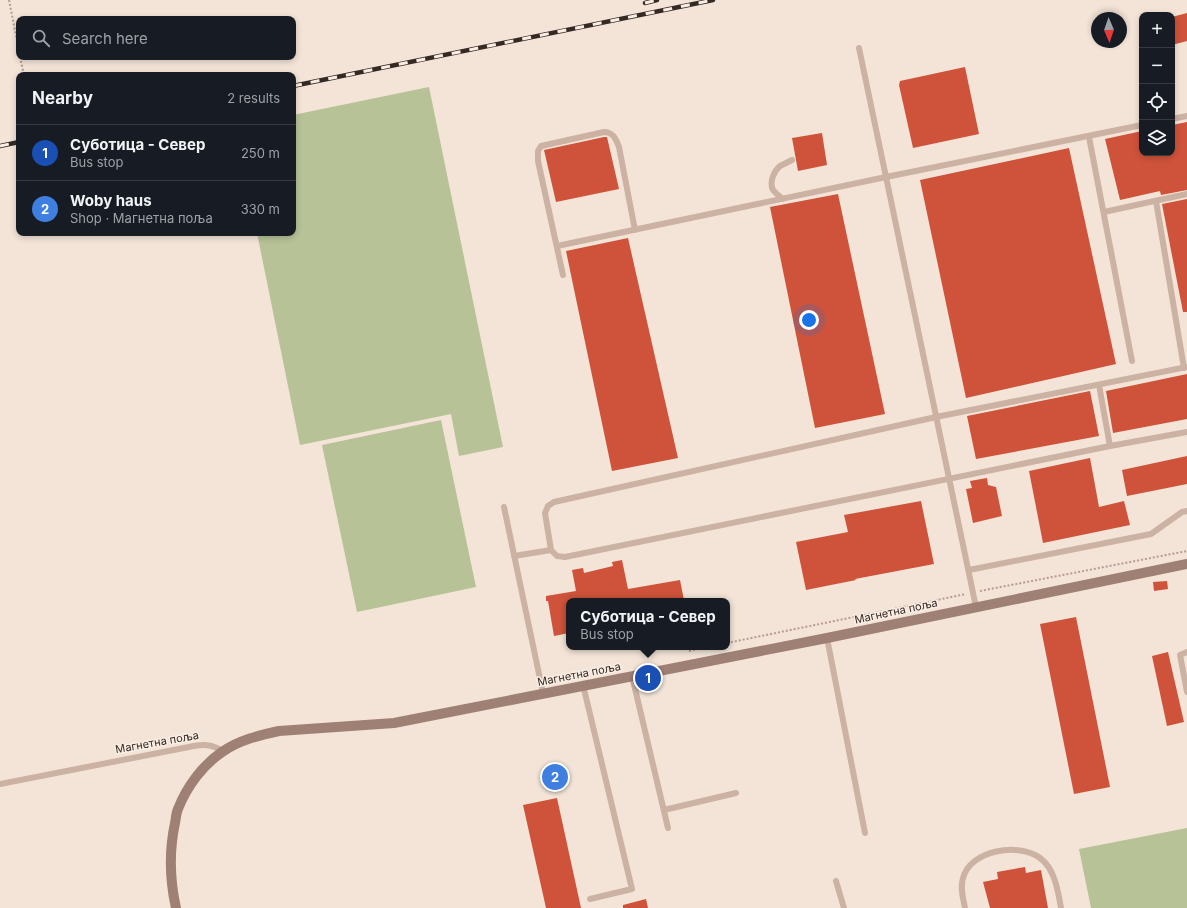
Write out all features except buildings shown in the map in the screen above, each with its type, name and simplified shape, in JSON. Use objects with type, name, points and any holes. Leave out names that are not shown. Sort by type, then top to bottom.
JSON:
[{"type":"street","name":"Магнетна поља","points":[[223,751],[240,742],[263,734],[279,731],[394,723],[827,638],[1187,564]]},
{"type":"street","points":[[176,908],[173,896],[171,866],[172,835],[178,809],[189,787],[199,773],[209,762],[223,751]]},
{"type":"lane","points":[[859,48],[976,607]]},
{"type":"lane","points":[[1175,118],[1187,116]]},
{"type":"lane","points":[[557,246],[783,198],[1090,137],[1139,126]]},
{"type":"lane","points":[[563,275],[538,161],[539,148],[544,145],[604,132],[610,133],[617,141],[635,230]]},
{"type":"lane","points":[[1090,137],[1132,361]]},
{"type":"lane","points":[[783,198],[772,189],[772,179],[776,170],[781,165],[792,160]]},
{"type":"lane","points":[[1104,212],[1187,194]]},
{"type":"lane","points":[[1156,201],[1185,368],[936,417],[554,502],[548,506],[545,513],[551,550],[557,556],[564,557],[949,478],[1187,432]]},
{"type":"lane","points":[[1099,384],[1110,446]]},
{"type":"lane","points":[[504,507],[543,694]]},
{"type":"lane","points":[[969,570],[1152,534],[1182,512],[1187,511]]},
{"type":"lane","points":[[514,556],[551,550]]},
{"type":"lane","points":[[827,638],[865,833]]},
{"type":"lane","points":[[1187,652],[1181,654],[1180,657],[1187,692]]},
{"type":"lane","points":[[632,676],[668,828]]},
{"type":"lane","points":[[583,685],[632,889],[590,899]]},
{"type":"lane","name":"Магнетна поља","points":[[0,784],[204,744],[213,746],[223,751]]},
{"type":"lane","points":[[664,810],[736,793]]},
{"type":"lane","points":[[965,908],[961,889],[963,877],[967,868],[974,860],[985,855],[1008,850],[1020,850],[1040,858],[1047,865],[1056,886],[1061,908]]},
{"type":"lane","points":[[836,882],[844,908]]},
{"type":"path","points":[[9,0],[16,36]]},
{"type":"path","points":[[21,60],[23,72]]},
{"type":"path","points":[[730,642],[973,592],[1187,550]]},
{"type":"green space","points":[[429,87],[503,447],[459,456],[451,414],[300,445],[258,236],[296,236],[296,114]]},
{"type":"green space","points":[[441,420],[476,587],[357,612],[322,445]]},
{"type":"green space","points":[[1187,828],[1187,908],[1091,908],[1079,849]]},
{"type":"railway","points":[[645,3],[657,0]]},
{"type":"railway","points":[[296,85],[713,0]]},
{"type":"railway","points":[[0,146],[16,143]]},
{"type":"place","name":"Суботица - Север","points":[[648,678]]},
{"type":"place","name":"Woby haus","points":[[555,777]]}]
